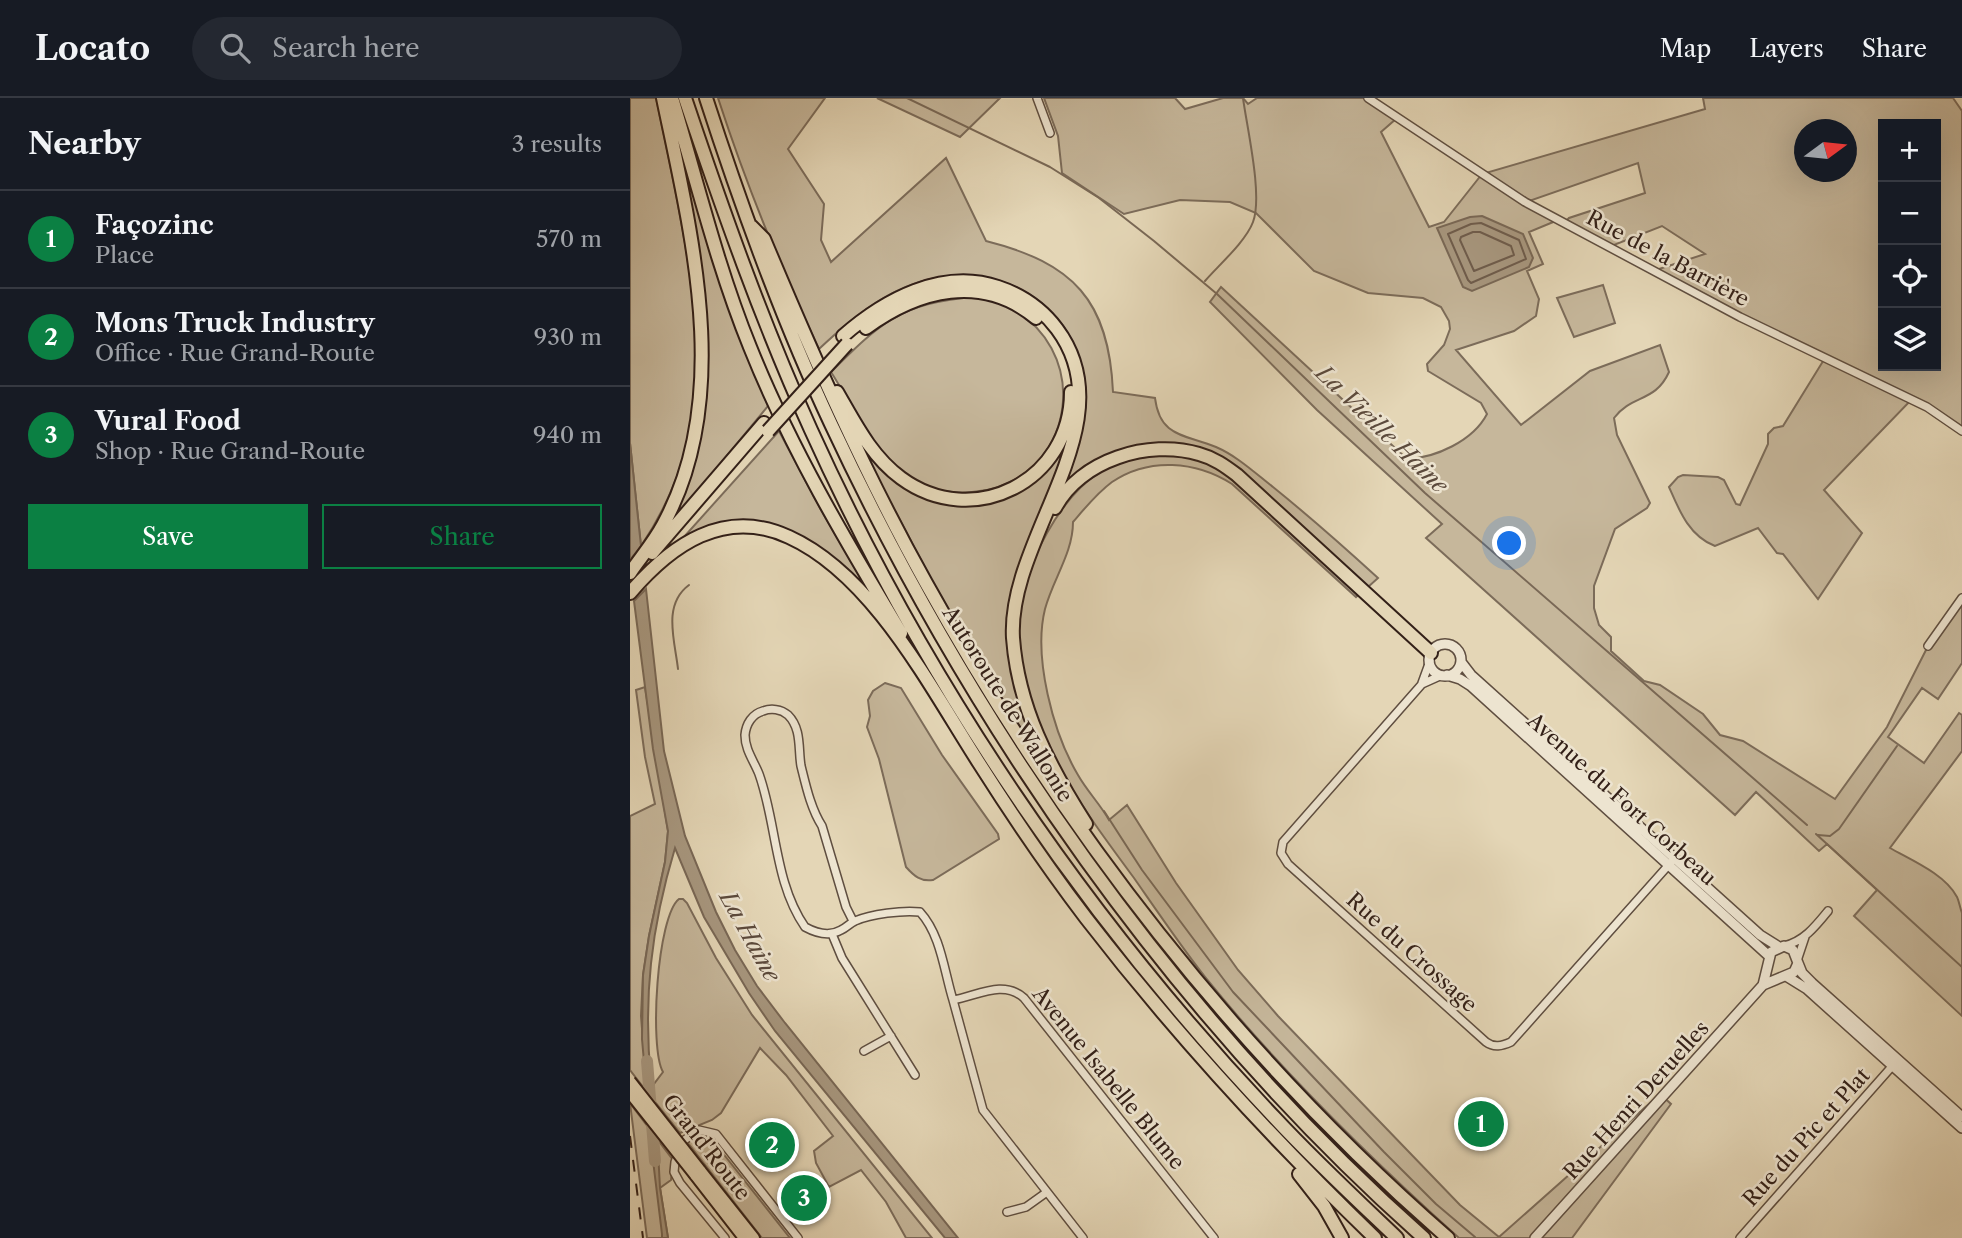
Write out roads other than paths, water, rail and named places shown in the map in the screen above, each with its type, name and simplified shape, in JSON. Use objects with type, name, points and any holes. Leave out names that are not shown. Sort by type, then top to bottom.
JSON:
[{"type":"highway","points":[[630,573],[664,524],[681,483],[695,438],[702,386],[697,288],[663,98]]},
{"type":"highway","points":[[672,98],[728,287],[770,395],[804,466],[932,688]]},
{"type":"highway","name":"Autoroute de Wallonie","points":[[685,98],[752,290],[812,433],[896,597],[990,755],[1097,907],[1156,983],[1275,1118],[1397,1238]]},
{"type":"highway","name":"Autoroute de Wallonie","points":[[706,98],[746,220],[794,342],[830,423],[871,507],[958,667],[1007,746],[1106,887],[1171,970],[1289,1105],[1424,1238]]},
{"type":"highway","points":[[746,220],[764,239],[841,418],[926,584],[970,659],[1069,813],[1184,967],[1300,1095],[1363,1159],[1448,1238]]},
{"type":"highway","points":[[630,579],[845,340],[883,305],[917,291],[955,282],[976,282],[1024,298],[1050,320],[1071,352],[1079,394],[1074,439],[1020,578],[1013,636],[1020,681],[1033,726],[1051,767],[1086,823],[1203,986]]},
{"type":"highway","points":[[793,308],[854,422],[872,450],[902,479],[921,490],[945,498],[971,500],[1011,490],[1043,466],[1065,431],[1070,405],[1070,380],[1058,344],[1034,316],[1003,297],[964,290],[939,293],[896,309],[845,340]]},
{"type":"highway","points":[[647,573],[766,427]]},
{"type":"highway","points":[[1035,537],[1045,527],[1060,499],[1088,473],[1105,463],[1122,455],[1143,451],[1180,449],[1198,453],[1213,459],[1237,475],[1430,657]]},
{"type":"highway","points":[[630,593],[647,573],[680,545],[718,529],[756,527],[786,535],[817,553],[844,575],[874,607],[932,688],[995,787],[1084,916],[1201,1059],[1262,1126],[1376,1238]]},
{"type":"highway","points":[[1262,1126],[1314,1192],[1342,1238]]},
{"type":"main road","name":"Grand'Route","points":[[630,1080],[744,1238]]},
{"type":"main road","name":"Grand'Route","points":[[630,1093],[754,1238]]},
{"type":"street","points":[[1038,98],[1051,133]]},
{"type":"street","name":"Rue de la Barrière","points":[[1368,98],[1525,202],[1760,327],[1927,407],[1962,431]]},
{"type":"street","points":[[1928,646],[1962,598]]},
{"type":"street","points":[[1443,644],[1452,646],[1459,652],[1461,662],[1456,671],[1422,684],[1430,657],[1443,644]]},
{"type":"street","points":[[1430,657],[1433,670],[1445,675]]},
{"type":"street","name":"Avenue du Fort Corbeau","points":[[1461,662],[1471,675],[1671,862],[1769,961]]},
{"type":"street","name":"Avenue du Fort Corbeau","points":[[1445,675],[1460,679],[1471,686],[1671,862],[1759,935],[1782,947]]},
{"type":"street","name":"Rue du Crossage","points":[[1422,684],[1283,842],[1281,853],[1288,864],[1486,1042],[1492,1046],[1511,1042],[1671,862]]},
{"type":"street","points":[[853,921],[846,907],[822,826],[815,814],[800,763],[799,738],[794,724],[787,715],[778,710],[769,709],[757,713],[750,719],[745,730],[745,741],[758,772],[774,830],[779,863],[790,896],[805,926],[823,934],[832,934],[853,921],[901,910],[920,912],[934,934],[982,1107],[1083,1238]]},
{"type":"street","points":[[1828,911],[1806,937],[1782,947],[1769,961],[1773,973],[1807,989],[1962,1117]]},
{"type":"street","points":[[832,934],[842,958],[915,1075]]},
{"type":"street","points":[[1783,976],[1794,972],[1806,937]]},
{"type":"street","points":[[1782,947],[1793,950],[1802,972],[1812,983],[1962,1128]]},
{"type":"street","name":"Rue Henri Deruelles","points":[[1763,985],[1769,961]]},
{"type":"street","name":"Rue Henri Deruelles","points":[[1535,1238],[1763,985],[1783,976]]},
{"type":"street","name":"Avenue Isabelle Blume","points":[[953,1000],[1000,988],[1013,990],[1024,998],[1214,1238]]},
{"type":"street","points":[[864,1051],[891,1036]]},
{"type":"street","name":"Rue du Pic et Plat","points":[[1740,1238],[1895,1063]]},
{"type":"street","points":[[725,1238],[674,1172],[683,1141],[699,1130],[716,1134],[798,1238]]},
{"type":"street","points":[[1007,1212],[1026,1207],[1047,1192]]},
{"type":"water","points":[[1482,216],[1523,234],[1533,258],[1529,267],[1472,291],[1463,287],[1437,228],[1470,217]]},
{"type":"water","points":[[630,443],[641,546],[630,560]]},
{"type":"water","points":[[646,589],[664,751],[685,836],[716,912],[757,986],[958,1238],[945,1238],[775,1031],[704,917],[675,848],[660,906],[651,963],[648,1021],[651,1081],[645,1073],[642,1039],[643,975],[665,862],[668,831],[653,749],[634,601]]},
{"type":"water","points":[[651,1144],[658,1151],[660,1188],[668,1238],[662,1238]]},
{"type":"waterway","name":"La Vieille Haine","points":[[907,98],[1050,167],[1099,198],[1154,241],[1217,294],[1425,493],[1807,825]]},
{"type":"waterway","points":[[1205,281],[1245,237],[1256,210],[1251,144],[1243,98]]},
{"type":"waterway","points":[[678,669],[673,613],[675,603],[689,585]]},
{"type":"waterway","points":[[1818,835],[1830,836],[1839,829],[1897,746]]},
{"type":"waterway","points":[[1104,811],[1142,870],[1233,992],[1384,1152],[1436,1204],[1475,1237]]},
{"type":"waterway","name":"La Vieille Haine","points":[[1816,834],[1962,967]]},
{"type":"waterway","points":[[647,1061],[655,1161]]},
{"type":"railway","points":[[630,1136],[643,1238]]},
{"type":"place","name":"Façozinc","points":[[1481,1124]]},
{"type":"place","name":"Mons Truck Industry","points":[[772,1145]]},
{"type":"place","name":"Vural Food","points":[[804,1198]]},
{"type":"water label","name":"La Haine","points":[[750,936]]}]
